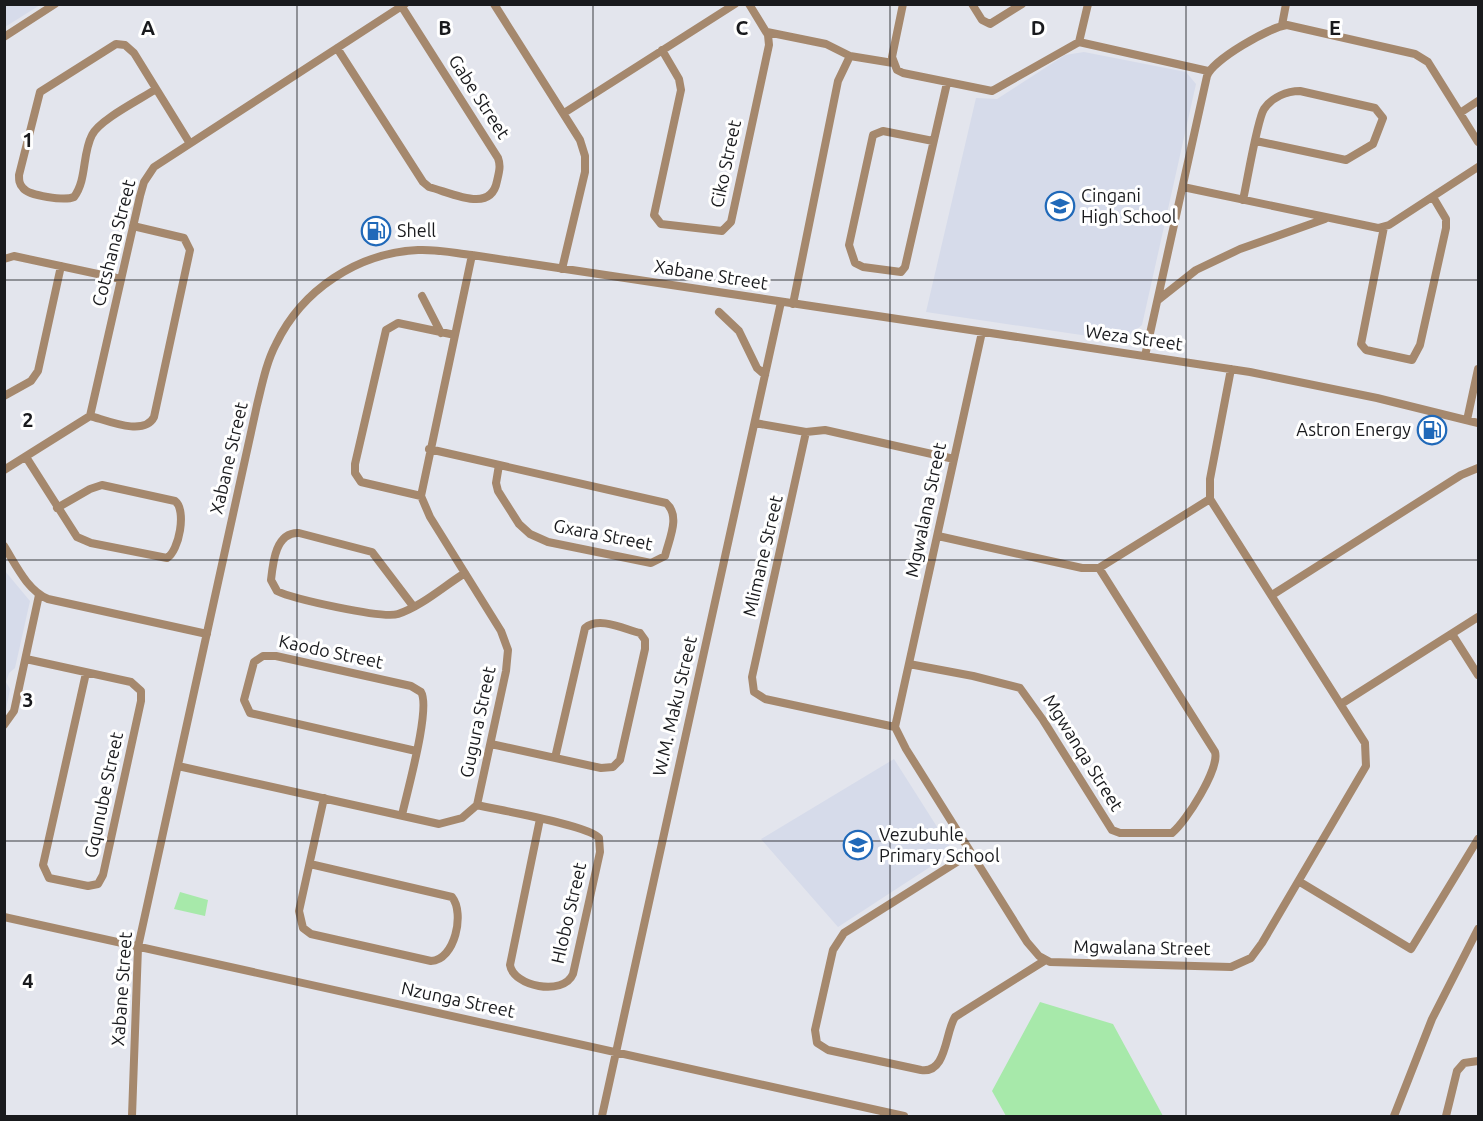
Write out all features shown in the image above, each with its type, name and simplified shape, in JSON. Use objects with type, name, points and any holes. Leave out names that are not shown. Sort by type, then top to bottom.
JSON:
[{"type":"street","points":[[4,37],[56,4]]},
{"type":"street","points":[[494,4],[580,140],[585,156],[585,172],[562,269]]},
{"type":"street","points":[[564,114],[735,4]]},
{"type":"street","points":[[749,4],[767,32],[826,44],[850,56],[893,63],[903,74],[983,91],[999,90],[1079,42],[1208,71]]},
{"type":"street","points":[[893,63],[903,4]]},
{"type":"street","points":[[972,4],[982,20],[990,24],[1022,4]]},
{"type":"street","points":[[1079,42],[1088,4]]},
{"type":"street","points":[[1282,25],[1286,4]]},
{"type":"street","name":"Gabe Street","points":[[337,48],[423,182],[429,187],[481,200],[490,197],[495,191],[499,161],[403,6]]},
{"type":"street","name":"Cotshana Street","points":[[90,416],[133,226],[148,174],[189,142],[403,6]]},
{"type":"street","points":[[1145,356],[1208,71],[1227,56],[1282,25],[1419,55],[1428,62],[1479,141]]},
{"type":"street","name":"Ciko Street","points":[[662,50],[679,79],[681,90],[654,215],[661,224],[719,232],[726,230],[731,222],[768,54],[767,32]]},
{"type":"street","points":[[156,89],[95,129],[89,141],[79,189],[74,197],[58,199],[22,188],[20,174],[38,97],[44,88],[111,45],[120,43],[134,53],[189,142]]},
{"type":"street","points":[[794,304],[838,81],[850,56]]},
{"type":"street","points":[[933,141],[883,131],[873,135],[849,245],[855,263],[888,272],[901,272],[905,267],[947,83]]},
{"type":"street","points":[[1243,200],[1256,141],[1264,109],[1288,92],[1300,91],[1375,108],[1382,116],[1375,141],[1346,160],[1256,141]]},
{"type":"street","points":[[1460,113],[1479,101]]},
{"type":"street","points":[[1183,187],[1372,228],[1384,227],[1479,167]]},
{"type":"street","points":[[1384,227],[1361,344],[1366,350],[1412,360],[1420,345],[1446,228],[1446,219],[1433,197]]},
{"type":"street","points":[[1157,301],[1196,270],[1240,249],[1326,219]]},
{"type":"street","points":[[4,470],[90,416],[139,427],[148,425],[154,417],[190,250],[184,238],[133,226]]},
{"type":"street","name":"Xabane Street","points":[[132,1116],[138,946],[267,365],[276,343],[304,303],[324,284],[372,259],[419,250],[472,255],[781,302]]},
{"type":"street","points":[[455,335],[398,324],[386,330],[355,464],[355,473],[361,482],[421,496],[429,449],[455,335],[472,255]]},
{"type":"street","points":[[4,259],[14,256],[122,279]]},
{"type":"street","points":[[4,396],[31,381],[38,371],[61,266]]},
{"type":"street","points":[[422,296],[441,332]]},
{"type":"street","name":"Weza Street","points":[[781,302],[1231,369],[1377,398],[1479,423]]},
{"type":"street","name":"W.M. Maku Street","points":[[602,1116],[781,302]]},
{"type":"street","points":[[720,312],[739,331],[757,368],[765,375]]},
{"type":"street","name":"Mgwalana Street","points":[[896,727],[982,332]]},
{"type":"street","points":[[938,536],[1082,568],[1099,568],[1210,499],[1210,479],[1231,369]]},
{"type":"street","points":[[1467,420],[1479,369]]},
{"type":"street","points":[[755,423],[806,432],[825,430],[954,459]]},
{"type":"street","name":"Mlimane Street","points":[[806,432],[752,687],[758,696],[765,699],[896,727]]},
{"type":"street","name":"Gxara Street","points":[[429,449],[666,502],[671,507],[675,518],[665,556],[651,564],[534,537],[519,524],[498,491],[496,478],[499,465]]},
{"type":"street","points":[[26,457],[57,508],[74,534],[82,540],[162,559],[173,553],[183,514],[181,507],[175,501],[102,485],[90,489],[57,508]]},
{"type":"street","points":[[1272,595],[1461,475],[1479,468]]},
{"type":"street","name":"Gugura Street","points":[[178,766],[447,824],[462,818],[477,805],[508,650],[501,630],[430,517],[421,496]]},
{"type":"street","name":"Mgwalana Street","points":[[1044,961],[1155,966],[1238,966],[1257,952],[1366,766],[1365,743],[1210,499]]},
{"type":"street","points":[[413,606],[372,552],[299,533],[288,534],[280,540],[271,580],[273,586],[282,593],[382,616],[395,615],[413,606],[465,573]]},
{"type":"street","points":[[4,546],[25,579],[39,595],[56,602],[207,634]]},
{"type":"street","name":"Mgwanqa Street","points":[[909,664],[1020,688],[1043,720],[1112,830],[1120,833],[1172,833],[1182,824],[1216,765],[1215,752],[1099,568]]},
{"type":"street","points":[[4,725],[14,711],[39,595]]},
{"type":"street","points":[[1341,704],[1479,616]]},
{"type":"street","points":[[491,744],[555,758],[601,768],[613,767],[620,760],[646,643],[640,633],[595,622],[585,628],[555,758]]},
{"type":"street","points":[[1452,634],[1479,675]]},
{"type":"street","name":"Kaodo Street","points":[[402,815],[416,751],[425,702],[417,689],[276,656],[262,656],[254,662],[244,700],[247,710],[254,715],[416,751]]},
{"type":"street","name":"Gqunube Street","points":[[26,659],[131,682],[138,687],[141,696],[103,875],[98,884],[88,886],[49,878],[44,865],[86,673]]},
{"type":"street","points":[[896,727],[902,743],[1027,942],[1044,961],[955,1017],[950,1024],[940,1062],[931,1069],[921,1070],[828,1050],[818,1043],[815,1030],[836,942],[854,926],[971,853]]},
{"type":"street","points":[[309,864],[447,894],[455,901],[458,911],[448,952],[441,959],[431,960],[306,931],[300,924],[299,911],[309,864],[324,798]]},
{"type":"street","name":"Hlobo Street","points":[[477,805],[540,819],[587,830],[596,835],[600,842],[573,974],[567,983],[558,988],[519,980],[513,974],[510,965],[540,819]]},
{"type":"street","points":[[1300,882],[1411,949],[1479,839]]},
{"type":"street","name":"Nzunga Street","points":[[4,917],[904,1116]]},
{"type":"street","points":[[1394,1116],[1432,1019],[1479,929]]},
{"type":"street","points":[[1446,1116],[1460,1066],[1469,1061],[1479,1062]]},
{"type":"shaded area","points":[[5,4],[40,4],[40,5],[5,27]]},
{"type":"shaded area","name":"Cingani High School","points":[[1084,52],[1186,72],[1196,84],[1142,325],[1129,336],[1115,340],[926,312],[976,98],[997,99],[1065,55]]},
{"type":"shaded area","points":[[5,571],[30,601],[15,668],[9,673],[6,682],[10,689],[5,715]]},
{"type":"shaded area","name":"Vezubuhle Primary School","points":[[894,759],[953,852],[838,927],[761,839]]},
{"type":"green space","points":[[180,892],[208,900],[205,916],[174,909]]},
{"type":"green space","points":[[1040,1002],[1113,1024],[1163,1116],[1006,1116],[992,1091]]},
{"type":"place","name":"Cingani High School","points":[[1060,206]]},
{"type":"place","name":"Shell","points":[[376,231]]},
{"type":"place","name":"Astron Energy","points":[[1432,430]]},
{"type":"place","name":"Vezubuhle Primary School","points":[[858,845]]}]
